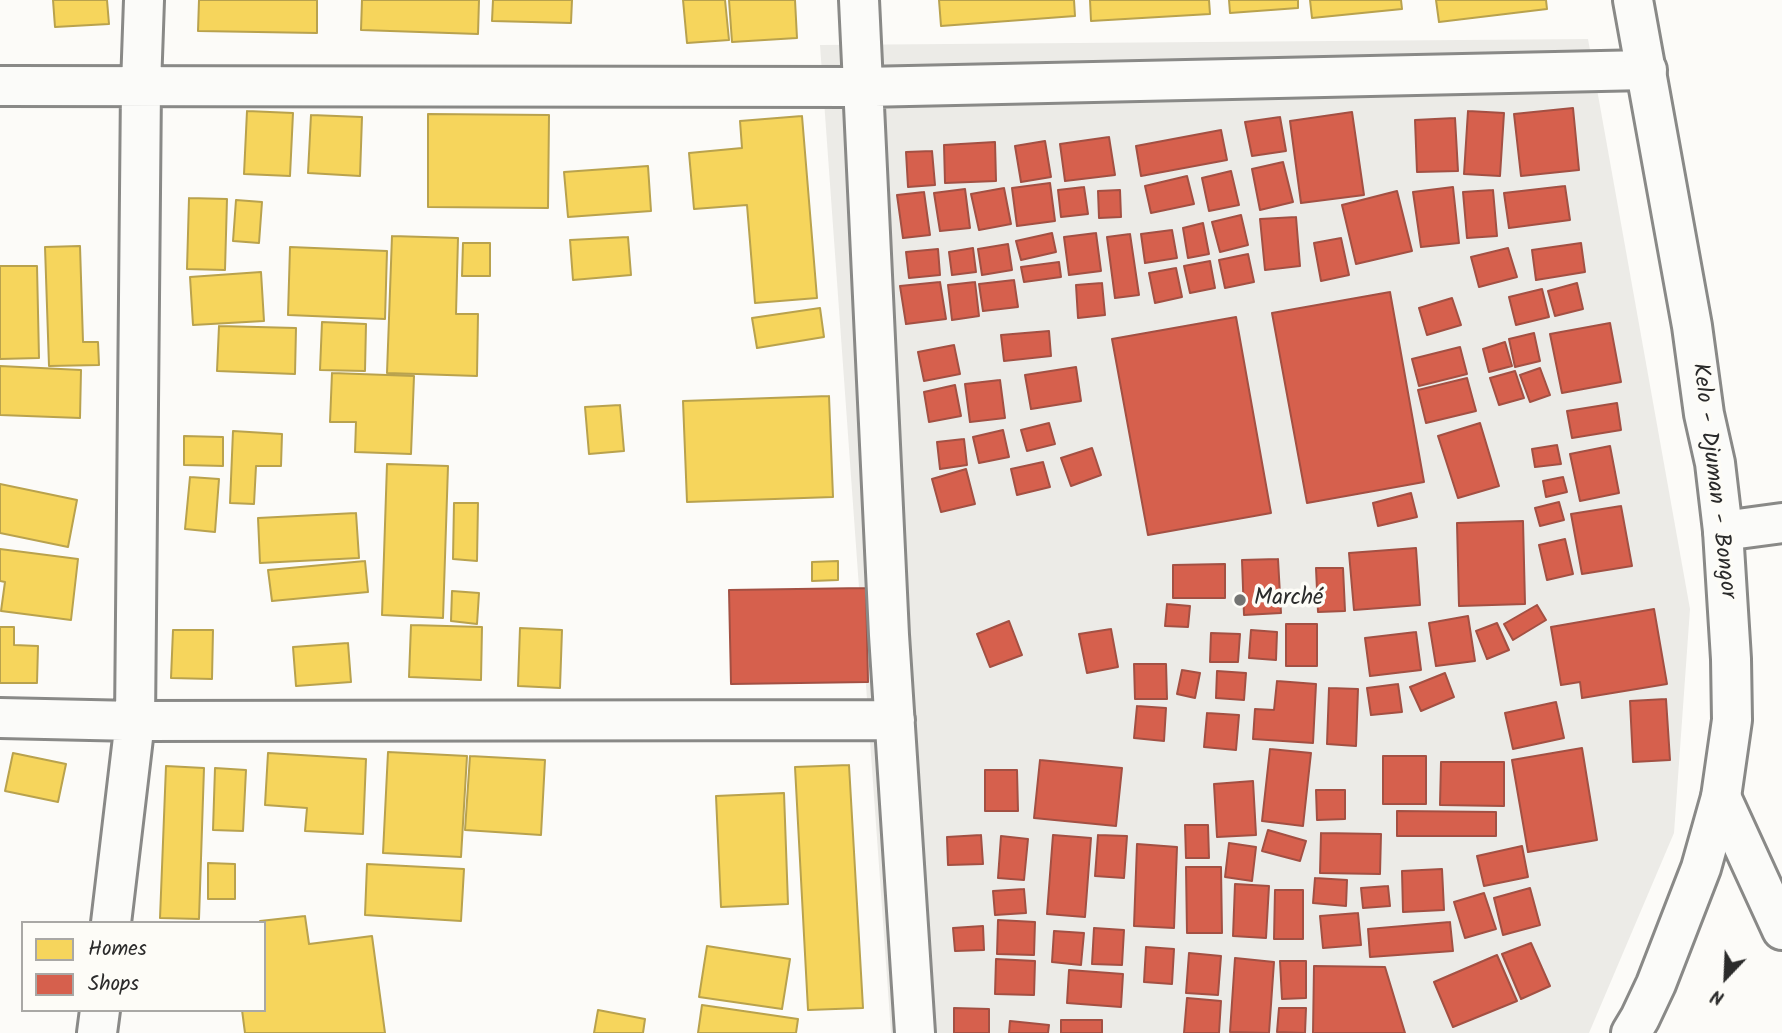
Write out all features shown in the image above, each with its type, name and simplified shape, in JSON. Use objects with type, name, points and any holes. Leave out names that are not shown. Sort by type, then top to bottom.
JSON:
[{"type":"main road","points":[[111,921],[135,721],[144,0]]},
{"type":"main road","points":[[859,0],[895,720],[915,1033]]},
{"type":"main road","name":"Kelo - Djuman - Bongor","points":[[1631,1033],[1656,984],[1695,886],[1721,797],[1732,720],[1723,531],[1692,326],[1633,0]]},
{"type":"main road","points":[[0,86],[863,87],[1647,70]]},
{"type":"main road","points":[[1723,531],[1782,523]]},
{"type":"main road","points":[[0,718],[135,721],[895,720]]},
{"type":"main road","points":[[1721,797],[1782,930]]},
{"type":"main road","points":[[97,1033],[100,1012]]},
{"type":"shaded area","points":[[1588,39],[1690,609],[1674,833],[1589,1033],[891,1033],[820,45]]},
{"type":"building: Homes","points":[[53,0],[107,0],[109,24],[55,27]]},
{"type":"building: Homes","points":[[199,0],[317,0],[317,33],[198,31]]},
{"type":"building: Homes","points":[[362,0],[479,0],[478,34],[361,30]]},
{"type":"building: Homes","points":[[493,0],[572,0],[571,23],[492,21]]},
{"type":"building: Homes","points":[[683,0],[725,0],[729,40],[687,43]]},
{"type":"building: Homes","points":[[729,0],[795,0],[797,38],[732,42]]},
{"type":"building: Homes","points":[[939,0],[1074,0],[1075,16],[941,26]]},
{"type":"building: Homes","points":[[1090,0],[1209,0],[1210,14],[1091,21]]},
{"type":"building: Homes","points":[[1229,0],[1298,0],[1298,8],[1230,13]]},
{"type":"building: Homes","points":[[1310,0],[1401,0],[1402,9],[1312,18]]},
{"type":"building: Homes","points":[[1436,0],[1546,0],[1547,9],[1439,22]]},
{"type":"building: Homes","points":[[247,111],[293,113],[290,176],[244,174]]},
{"type":"building: Homes","points":[[428,114],[549,115],[548,208],[428,207]]},
{"type":"building: Homes","points":[[311,115],[362,117],[360,176],[308,173]]},
{"type":"building: Homes","points":[[802,116],[817,298],[755,303],[747,205],[694,209],[689,153],[742,148],[740,121]]},
{"type":"building: Homes","points":[[648,166],[651,211],[568,217],[564,172]]},
{"type":"building: Homes","points":[[189,198],[227,199],[225,270],[187,269]]},
{"type":"building: Homes","points":[[236,200],[262,202],[259,243],[233,241]]},
{"type":"building: Homes","points":[[392,236],[458,238],[456,314],[478,314],[477,376],[387,373]]},
{"type":"building: Homes","points":[[628,237],[631,275],[573,280],[570,240]]},
{"type":"building: Homes","points":[[463,243],[490,243],[490,276],[462,276]]},
{"type":"building: Homes","points":[[80,246],[83,342],[98,342],[99,365],[49,366],[45,247]]},
{"type":"building: Homes","points":[[290,247],[387,251],[385,319],[288,315]]},
{"type":"building: Homes","points":[[0,266],[37,266],[39,358],[0,359]]},
{"type":"building: Homes","points":[[261,272],[264,321],[193,325],[190,277]]},
{"type":"building: Homes","points":[[820,308],[824,337],[757,348],[752,318]]},
{"type":"building: Homes","points":[[322,322],[366,324],[365,371],[320,370]]},
{"type":"building: Homes","points":[[219,326],[296,328],[295,374],[217,371]]},
{"type":"building: Homes","points":[[0,366],[81,370],[80,418],[0,415]]},
{"type":"building: Homes","points":[[332,373],[414,376],[411,454],[355,452],[356,422],[330,422]]},
{"type":"building: Homes","points":[[829,396],[833,497],[687,502],[683,401]]},
{"type":"building: Homes","points":[[620,405],[624,451],[589,454],[585,407]]},
{"type":"building: Homes","points":[[233,431],[282,434],[281,466],[256,466],[254,504],[230,503]]},
{"type":"building: Homes","points":[[184,436],[223,437],[223,466],[184,465]]},
{"type":"building: Homes","points":[[387,464],[448,466],[443,618],[382,615]]},
{"type":"building: Homes","points":[[190,477],[219,479],[215,532],[185,529]]},
{"type":"building: Homes","points":[[0,484],[77,500],[68,547],[0,533]]},
{"type":"building: Homes","points":[[454,503],[478,503],[477,561],[453,559]]},
{"type":"building: Homes","points":[[356,513],[359,558],[260,563],[258,518]]},
{"type":"building: Homes","points":[[0,549],[78,559],[71,620],[1,611],[5,582],[0,581]]},
{"type":"building: Homes","points":[[365,561],[368,592],[272,601],[268,570]]},
{"type":"building: Homes","points":[[838,561],[838,580],[812,581],[812,562]]},
{"type":"building: Homes","points":[[452,591],[479,593],[477,624],[451,621]]},
{"type":"building: Homes","points":[[411,625],[482,627],[481,680],[409,677]]},
{"type":"building: Homes","points":[[0,627],[14,627],[14,645],[38,646],[37,683],[0,683]]},
{"type":"building: Homes","points":[[520,628],[562,630],[560,688],[518,686]]},
{"type":"building: Homes","points":[[173,630],[213,630],[212,679],[171,678]]},
{"type":"building: Homes","points":[[348,643],[351,682],[296,686],[293,647]]},
{"type":"building: Homes","points":[[388,752],[467,756],[461,857],[383,853]]},
{"type":"building: Homes","points":[[13,753],[66,764],[58,802],[5,791]]},
{"type":"building: Homes","points":[[268,753],[366,759],[363,834],[305,831],[307,808],[265,805]]},
{"type":"building: Homes","points":[[470,756],[545,760],[541,835],[465,830]]},
{"type":"building: Homes","points":[[849,765],[863,1008],[808,1010],[795,767]]},
{"type":"building: Homes","points":[[166,766],[204,768],[199,919],[160,918]]},
{"type":"building: Homes","points":[[215,768],[246,770],[243,831],[213,830]]},
{"type":"building: Homes","points":[[784,793],[788,904],[721,907],[716,796]]},
{"type":"building: Homes","points":[[208,863],[235,864],[235,899],[208,899]]},
{"type":"building: Homes","points":[[367,864],[464,869],[461,921],[365,915]]},
{"type":"building: Homes","points":[[305,916],[309,944],[372,936],[385,1033],[245,1033],[242,1012],[266,1012],[266,921],[260,921]]},
{"type":"building: Homes","points":[[707,946],[790,959],[782,1009],[699,997]]},
{"type":"building: Homes","points":[[702,1005],[798,1019],[796,1033],[698,1033]]},
{"type":"building: Homes","points":[[598,1010],[645,1019],[643,1033],[594,1033]]},
{"type":"building: Shops","points":[[1573,108],[1579,170],[1521,176],[1514,114]]},
{"type":"building: Shops","points":[[1468,111],[1504,113],[1500,176],[1464,174]]},
{"type":"building: Shops","points":[[1352,112],[1364,195],[1301,203],[1290,121]]},
{"type":"building: Shops","points":[[1280,117],[1286,151],[1252,156],[1245,122]]},
{"type":"building: Shops","points":[[1455,118],[1458,171],[1417,172],[1415,120]]},
{"type":"building: Shops","points":[[1221,130],[1227,160],[1141,176],[1136,146]]},
{"type":"building: Shops","points":[[1109,137],[1115,175],[1065,181],[1060,144]]},
{"type":"building: Shops","points":[[1045,141],[1051,177],[1021,182],[1015,146]]},
{"type":"building: Shops","points":[[995,142],[996,181],[945,183],[944,145]]},
{"type":"building: Shops","points":[[932,151],[935,185],[908,187],[906,152]]},
{"type":"building: Shops","points":[[1283,162],[1293,202],[1260,210],[1252,169]]},
{"type":"building: Shops","points":[[1231,171],[1239,205],[1209,211],[1202,178]]},
{"type":"building: Shops","points":[[1187,176],[1194,204],[1151,213],[1145,186]]},
{"type":"building: Shops","points":[[1050,183],[1055,221],[1017,226],[1012,188]]},
{"type":"building: Shops","points":[[1565,186],[1570,220],[1509,228],[1504,193]]},
{"type":"building: Shops","points":[[1084,187],[1088,214],[1061,217],[1058,190]]},
{"type":"building: Shops","points":[[1453,187],[1459,243],[1421,247],[1413,192]]},
{"type":"building: Shops","points":[[1004,188],[1011,224],[979,230],[971,194]]},
{"type":"building: Shops","points":[[965,189],[970,228],[940,231],[934,193]]},
{"type":"building: Shops","points":[[1120,190],[1121,217],[1099,218],[1098,191]]},
{"type":"building: Shops","points":[[1493,190],[1497,236],[1467,238],[1463,192]]},
{"type":"building: Shops","points":[[1397,191],[1412,251],[1356,264],[1342,205]]},
{"type":"building: Shops","points":[[924,192],[930,235],[903,238],[897,195]]},
{"type":"building: Shops","points":[[1241,215],[1248,245],[1220,252],[1212,222]]},
{"type":"building: Shops","points":[[1296,217],[1300,266],[1265,270],[1260,219]]},
{"type":"building: Shops","points":[[1203,223],[1209,254],[1188,258],[1183,228]]},
{"type":"building: Shops","points":[[1172,230],[1177,258],[1145,263],[1141,234]]},
{"type":"building: Shops","points":[[1052,233],[1056,252],[1021,260],[1016,241]]},
{"type":"building: Shops","points":[[1096,233],[1101,271],[1069,275],[1064,237]]},
{"type":"building: Shops","points":[[1130,234],[1139,295],[1115,298],[1107,237]]},
{"type":"building: Shops","points":[[1341,238],[1349,275],[1321,281],[1314,243]]},
{"type":"building: Shops","points":[[1581,243],[1585,272],[1536,280],[1532,250]]},
{"type":"building: Shops","points":[[1008,244],[1012,270],[982,275],[978,249]]},
{"type":"building: Shops","points":[[973,248],[976,272],[952,275],[949,252]]},
{"type":"building: Shops","points":[[1508,248],[1517,277],[1479,287],[1471,257]]},
{"type":"building: Shops","points":[[938,249],[940,275],[909,278],[906,252]]},
{"type":"building: Shops","points":[[1248,254],[1254,282],[1225,288],[1219,260]]},
{"type":"building: Shops","points":[[1210,261],[1215,288],[1190,293],[1184,266]]},
{"type":"building: Shops","points":[[1059,262],[1061,277],[1024,282],[1021,267]]},
{"type":"building: Shops","points":[[1176,268],[1182,297],[1155,303],[1149,273]]},
{"type":"building: Shops","points":[[1014,280],[1018,307],[983,311],[979,284]]},
{"type":"building: Shops","points":[[940,282],[946,319],[906,324],[900,286]]},
{"type":"building: Shops","points":[[975,282],[979,316],[952,320],[948,285]]},
{"type":"building: Shops","points":[[1102,283],[1105,315],[1078,318],[1076,285]]},
{"type":"building: Shops","points":[[1577,283],[1583,309],[1555,316],[1548,291]]},
{"type":"building: Shops","points":[[1542,289],[1549,317],[1516,325],[1509,297]]},
{"type":"building: Shops","points":[[1390,292],[1424,482],[1307,503],[1272,313]]},
{"type":"building: Shops","points":[[1452,298],[1461,325],[1427,335],[1419,308]]},
{"type":"building: Shops","points":[[1236,317],[1271,513],[1148,535],[1112,339]]},
{"type":"building: Shops","points":[[1610,323],[1621,382],[1562,393],[1550,334]]},
{"type":"building: Shops","points":[[1049,331],[1051,356],[1004,361],[1001,335]]},
{"type":"building: Shops","points":[[1534,333],[1540,361],[1515,367],[1509,339]]},
{"type":"building: Shops","points":[[1505,342],[1512,366],[1489,372],[1483,349]]},
{"type":"building: Shops","points":[[954,345],[960,374],[924,381],[918,352]]},
{"type":"building: Shops","points":[[1460,347],[1467,374],[1419,386],[1412,359]]},
{"type":"building: Shops","points":[[1076,367],[1081,401],[1031,409],[1025,375]]},
{"type":"building: Shops","points":[[1540,368],[1550,395],[1530,402],[1520,375]]},
{"type":"building: Shops","points":[[1515,371],[1524,398],[1499,405],[1490,378]]},
{"type":"building: Shops","points":[[1467,378],[1476,411],[1426,423],[1418,390]]},
{"type":"building: Shops","points":[[1000,380],[1005,418],[970,422],[965,384]]},
{"type":"building: Shops","points":[[955,385],[961,416],[929,422],[924,392]]},
{"type":"building: Shops","points":[[1617,403],[1621,430],[1572,438],[1567,411]]},
{"type":"building: Shops","points":[[1049,423],[1055,444],[1027,451],[1021,430]]},
{"type":"building: Shops","points":[[1480,423],[1499,486],[1458,498],[1438,436]]},
{"type":"building: Shops","points":[[1003,430],[1009,457],[979,463],[973,437]]},
{"type":"building: Shops","points":[[964,439],[967,465],[940,469],[937,442]]},
{"type":"building: Shops","points":[[1557,445],[1561,464],[1535,467],[1532,449]]},
{"type":"building: Shops","points":[[1610,446],[1619,493],[1580,501],[1570,454]]},
{"type":"building: Shops","points":[[1092,448],[1101,475],[1071,486],[1061,458]]},
{"type":"building: Shops","points":[[1043,462],[1050,487],[1017,495],[1011,469]]},
{"type":"building: Shops","points":[[966,469],[975,504],[941,512],[932,479]]},
{"type":"building: Shops","points":[[1563,477],[1567,492],[1546,497],[1543,481]]},
{"type":"building: Shops","points":[[1411,493],[1417,517],[1378,526],[1373,503]]},
{"type":"building: Shops","points":[[1559,502],[1564,520],[1540,526],[1535,508]]},
{"type":"building: Shops","points":[[1621,506],[1632,566],[1582,574],[1571,514]]},
{"type":"building: Shops","points":[[1523,521],[1525,604],[1459,606],[1457,523]]},
{"type":"building: Shops","points":[[1565,539],[1573,574],[1547,580],[1539,545]]},
{"type":"building: Shops","points":[[1416,548],[1420,605],[1354,610],[1349,553]]},
{"type":"building: Shops","points":[[1278,559],[1281,613],[1244,615],[1242,560]]},
{"type":"building: Shops","points":[[1225,564],[1225,598],[1173,598],[1173,565]]},
{"type":"building: Shops","points":[[1316,568],[1343,568],[1345,611],[1318,612]]},
{"type":"building: Shops","points":[[866,588],[868,682],[731,684],[729,590]]},
{"type":"building: Shops","points":[[1167,604],[1190,606],[1188,627],[1165,626]]},
{"type":"building: Shops","points":[[1537,605],[1546,620],[1513,640],[1504,624]]},
{"type":"building: Shops","points":[[1654,609],[1667,684],[1582,698],[1580,682],[1561,685],[1551,627]]},
{"type":"building: Shops","points":[[1468,616],[1475,661],[1436,666],[1429,623]]},
{"type":"building: Shops","points":[[1009,621],[1022,655],[990,667],[977,634]]},
{"type":"building: Shops","points":[[1497,623],[1509,650],[1487,659],[1476,631]]},
{"type":"building: Shops","points":[[1286,624],[1317,624],[1317,666],[1286,666]]},
{"type":"building: Shops","points":[[1111,629],[1118,667],[1087,673],[1079,634]]},
{"type":"building: Shops","points":[[1251,630],[1277,632],[1276,660],[1249,658]]},
{"type":"building: Shops","points":[[1416,632],[1421,670],[1370,676],[1365,638]]},
{"type":"building: Shops","points":[[1211,633],[1240,634],[1238,662],[1210,662]]},
{"type":"building: Shops","points":[[1134,664],[1166,664],[1167,699],[1135,699]]},
{"type":"building: Shops","points":[[1182,670],[1200,673],[1195,698],[1177,694]]},
{"type":"building: Shops","points":[[1217,671],[1246,673],[1244,700],[1216,698]]},
{"type":"building: Shops","points":[[1445,673],[1454,697],[1421,711],[1410,687]]},
{"type":"building: Shops","points":[[1277,681],[1316,684],[1313,743],[1253,739],[1255,709],[1274,710]]},
{"type":"building: Shops","points":[[1398,684],[1402,712],[1371,715],[1367,688]]},
{"type":"building: Shops","points":[[1329,688],[1358,689],[1356,746],[1327,744]]},
{"type":"building: Shops","points":[[1666,699],[1670,760],[1633,762],[1630,701]]},
{"type":"building: Shops","points":[[1556,702],[1564,738],[1513,749],[1505,713]]},
{"type":"building: Shops","points":[[1137,706],[1166,708],[1164,741],[1134,738]]},
{"type":"building: Shops","points":[[1207,713],[1239,715],[1236,750],[1204,747]]},
{"type":"building: Shops","points":[[1582,748],[1597,840],[1528,852],[1512,760]]},
{"type":"building: Shops","points":[[1270,749],[1311,753],[1303,826],[1262,821]]},
{"type":"building: Shops","points":[[1383,756],[1426,756],[1426,804],[1383,804]]},
{"type":"building: Shops","points":[[1040,760],[1122,768],[1116,826],[1034,818]]},
{"type":"building: Shops","points":[[1441,762],[1504,762],[1504,806],[1440,805]]},
{"type":"building: Shops","points":[[985,770],[1017,770],[1018,811],[985,811]]},
{"type":"building: Shops","points":[[1253,781],[1256,835],[1217,837],[1214,784]]},
{"type":"building: Shops","points":[[1316,790],[1345,790],[1345,819],[1317,820]]},
{"type":"building: Shops","points":[[1397,811],[1496,812],[1496,836],[1397,836]]},
{"type":"building: Shops","points":[[1185,825],[1208,825],[1209,858],[1186,858]]},
{"type":"building: Shops","points":[[1268,830],[1306,841],[1300,861],[1262,851]]},
{"type":"building: Shops","points":[[1321,833],[1381,834],[1380,874],[1320,873]]},
{"type":"building: Shops","points":[[981,835],[983,864],[948,865],[947,837]]},
{"type":"building: Shops","points":[[1053,835],[1091,838],[1085,917],[1047,914]]},
{"type":"building: Shops","points":[[1098,835],[1127,836],[1124,878],[1095,876]]},
{"type":"building: Shops","points":[[1001,836],[1028,839],[1024,880],[998,878]]},
{"type":"building: Shops","points":[[1229,843],[1256,847],[1252,881],[1225,877]]},
{"type":"building: Shops","points":[[1137,844],[1177,847],[1174,928],[1134,926]]},
{"type":"building: Shops","points":[[1522,846],[1528,877],[1484,886],[1477,856]]},
{"type":"building: Shops","points":[[1186,867],[1221,867],[1222,933],[1187,933]]},
{"type":"building: Shops","points":[[1442,869],[1444,910],[1403,912],[1402,871]]},
{"type":"building: Shops","points":[[1315,878],[1347,880],[1346,906],[1313,903]]},
{"type":"building: Shops","points":[[1235,884],[1269,886],[1266,938],[1233,936]]},
{"type":"building: Shops","points":[[1388,886],[1390,906],[1363,908],[1361,888]]},
{"type":"building: Shops","points":[[1530,888],[1540,925],[1503,935],[1494,898]]},
{"type":"building: Shops","points":[[1024,889],[1026,913],[995,915],[993,891]]},
{"type":"building: Shops","points":[[1275,890],[1303,890],[1303,939],[1274,939]]},
{"type":"building: Shops","points":[[1484,893],[1496,929],[1465,938],[1454,902]]},
{"type":"building: Shops","points":[[1358,913],[1361,945],[1323,948],[1320,916]]},
{"type":"building: Shops","points":[[998,920],[1035,922],[1034,955],[997,954]]},
{"type":"building: Shops","points":[[1450,922],[1453,951],[1370,957],[1368,929]]},
{"type":"building: Shops","points":[[983,926],[984,950],[955,951],[953,928]]},
{"type":"building: Shops","points":[[1094,928],[1124,930],[1122,965],[1092,964]]},
{"type":"building: Shops","points":[[1054,931],[1084,933],[1081,965],[1052,962]]},
{"type":"building: Shops","points":[[1531,943],[1550,986],[1521,999],[1502,954]]},
{"type":"building: Shops","points":[[1146,947],[1174,949],[1172,984],[1144,982]]},
{"type":"building: Shops","points":[[1189,953],[1221,956],[1218,995],[1186,993]]},
{"type":"building: Shops","points":[[1497,955],[1517,1001],[1453,1027],[1434,982]]},
{"type":"building: Shops","points":[[1235,958],[1274,962],[1269,1033],[1230,1032]]},
{"type":"building: Shops","points":[[996,959],[1035,961],[1034,995],[995,994]]},
{"type":"building: Shops","points":[[1280,961],[1306,961],[1306,998],[1282,999]]},
{"type":"building: Shops","points":[[1314,966],[1385,967],[1405,1033],[1313,1033]]},
{"type":"building: Shops","points":[[1069,970],[1123,974],[1121,1007],[1067,1003]]},
{"type":"building: Shops","points":[[1187,998],[1221,1001],[1219,1033],[1184,1033]]},
{"type":"building: Shops","points":[[954,1008],[989,1009],[989,1033],[954,1033]]},
{"type":"building: Shops","points":[[1279,1008],[1306,1008],[1305,1033],[1277,1032]]},
{"type":"building: Shops","points":[[1061,1020],[1102,1020],[1102,1033],[1061,1033]]},
{"type":"building: Shops","points":[[1010,1021],[1049,1025],[1048,1033],[1009,1033]]},
{"type":"place","name":"Marché","points":[[1240,600]]}]
